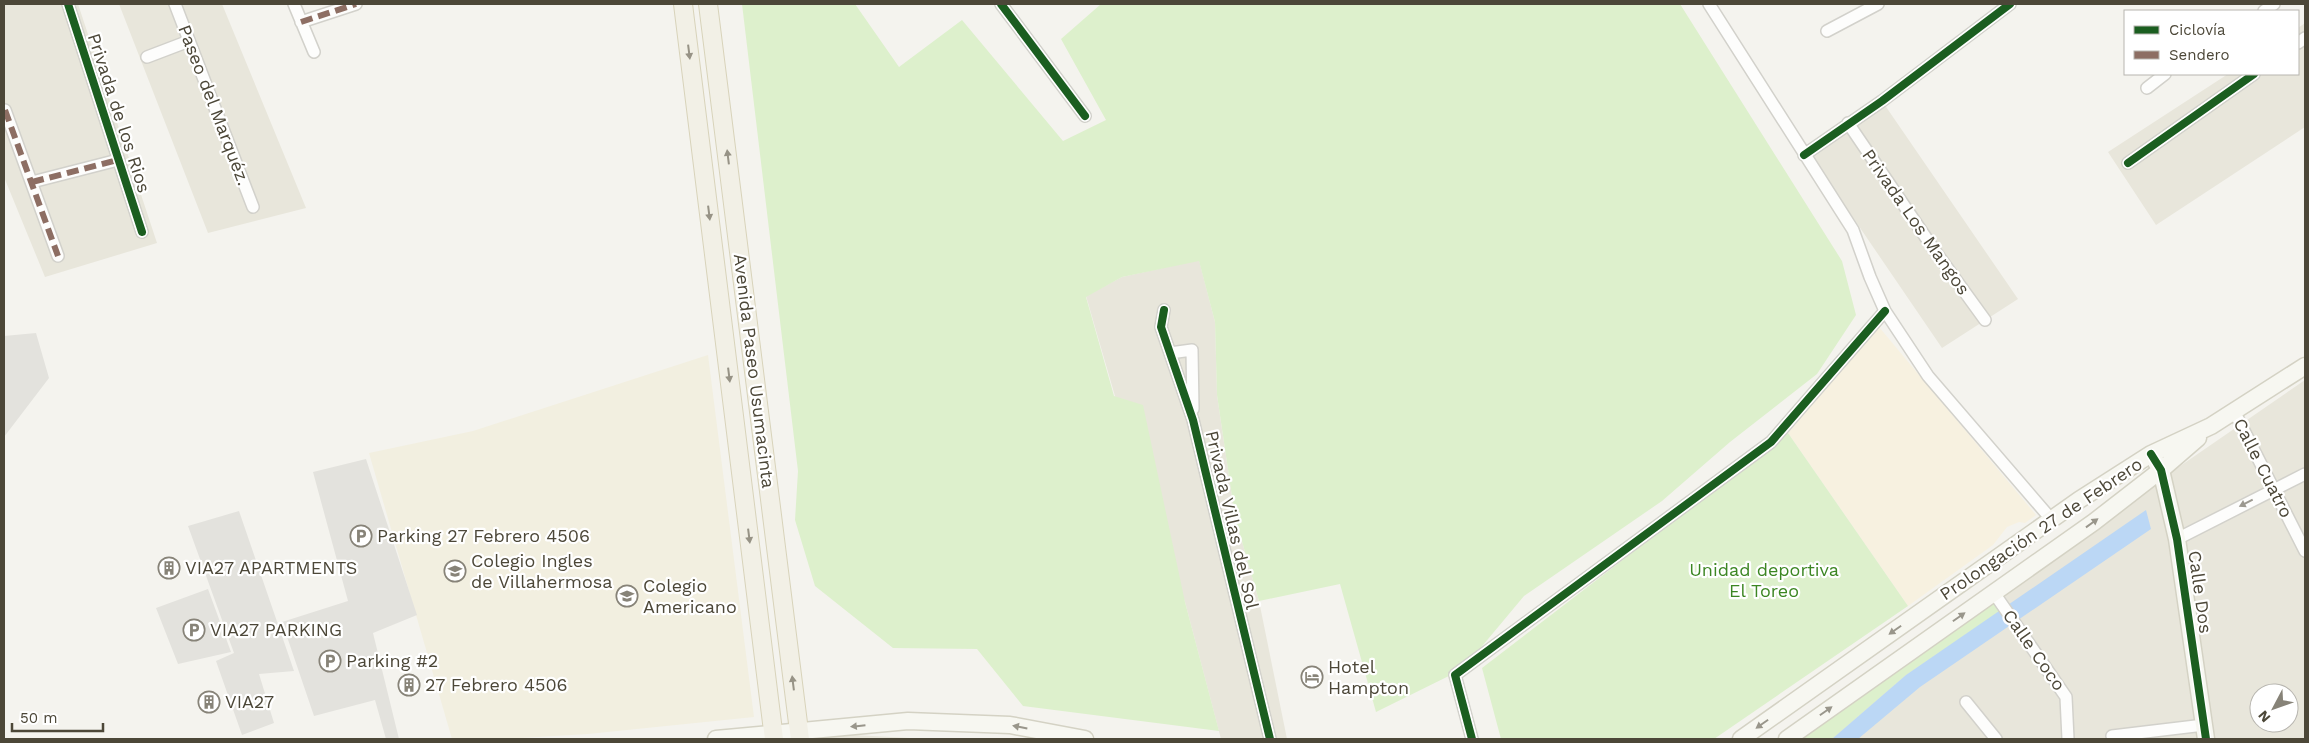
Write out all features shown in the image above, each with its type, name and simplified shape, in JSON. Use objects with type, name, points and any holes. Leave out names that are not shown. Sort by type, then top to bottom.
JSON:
[{"type":"main road","name":"Avenida Paseo Usumacinta","points":[[683,4],[774,737]]},
{"type":"main road","name":"Avenida Paseo Usumacinta","points":[[708,4],[799,735]]},
{"type":"main road","points":[[2211,426],[2305,366]]},
{"type":"main road","name":"Prolongación 27 de Febrero","points":[[1742,739],[2051,519],[2151,454],[2211,426]]},
{"type":"main road","name":"Prolongación 27 de Febrero","points":[[1786,739],[2094,522],[2161,470],[2211,426]]},
{"type":"main road","name":"Calle Dos","points":[[2151,454],[2161,470],[2177,539],[2205,732]]},
{"type":"main road","points":[[716,739],[799,735],[908,721],[1010,725],[1085,739]]},
{"type":"street","name":"Privada de los Rios","points":[[68,4],[142,232]]},
{"type":"street","name":"Paseo del Marquéz.","points":[[175,4],[253,207]]},
{"type":"street","points":[[294,4],[314,52]]},
{"type":"street","points":[[301,22],[356,4]]},
{"type":"street","points":[[1001,4],[1085,116]]},
{"type":"street","points":[[1709,4],[1853,230],[1885,311],[1928,376],[2051,519]]},
{"type":"street","points":[[1827,31],[1878,4]]},
{"type":"street","points":[[1804,155],[2010,4]]},
{"type":"street","points":[[147,57],[189,40]]},
{"type":"street","points":[[2146,88],[2164,75]]},
{"type":"street","points":[[2128,163],[2253,75]]},
{"type":"street","points":[[5,110],[58,256]]},
{"type":"street","name":"Privada Los Mangos","points":[[1848,123],[1934,252],[1985,320]]},
{"type":"street","points":[[32,182],[118,160]]},
{"type":"street","name":"Privada Villas del Sol","points":[[1164,310],[1161,327],[1193,420],[1270,739]]},
{"type":"street","points":[[1472,739],[1455,675],[1771,442],[1885,311]]},
{"type":"street","points":[[1170,353],[1192,350],[1193,420]]},
{"type":"street","name":"Calle Cuatro","points":[[2234,411],[2305,549]]},
{"type":"street","points":[[2177,539],[2305,474]]},
{"type":"street","name":"Calle Coco","points":[[1994,593],[2066,698],[2068,739]]},
{"type":"street","points":[[1966,702],[1996,739]]},
{"type":"street","points":[[2112,736],[2205,732]]},
{"type":"shaded area","points":[[4,4],[78,4],[157,243],[45,277],[4,177]]},
{"type":"shaded area","points":[[119,4],[222,4],[306,208],[208,233]]},
{"type":"shaded area","points":[[2305,23],[2305,127],[2156,225],[2108,152],[2226,75],[2299,75],[2299,27]]},
{"type":"shaded area","points":[[1882,101],[2018,299],[1942,348],[1809,153]]},
{"type":"shaded area","points":[[1199,260],[1215,322],[1217,395],[1235,517],[1259,601],[1287,739],[1221,739],[1185,602],[1115,396],[1086,296],[1122,277]]},
{"type":"shaded area","points":[[1879,327],[2036,515],[2025,523],[2019,522],[2007,527],[1993,545],[1908,606],[1788,433]]},
{"type":"shaded area","points":[[36,333],[49,378],[4,437],[4,336]]},
{"type":"shaded area","name":"Colegio Americano","points":[[708,355],[754,717],[588,734],[504,739],[452,739],[369,453],[473,431]]},
{"type":"shaded area","points":[[2305,380],[2305,739],[1784,739]]},
{"type":"shaded area","name":"Parking 27 Febrero 4506","points":[[366,459],[417,615],[373,633],[399,739],[386,739],[375,700],[314,716],[282,622],[348,601],[313,472]]},
{"type":"shaded area","points":[[239,511],[294,671],[259,674],[274,723],[242,735],[216,661],[234,653],[188,526]]},
{"type":"shaded area","name":"VIA27 PARKING","points":[[208,589],[231,652],[178,664],[156,608]]},
{"type":"shaded area","points":[[799,732],[928,739],[799,739]]},
{"type":"green space","points":[[742,4],[855,4],[899,67],[962,20],[1063,141],[1106,120],[1061,39],[1101,4],[1680,4],[1842,261],[1856,315],[1817,374],[1730,442],[1662,501],[1524,596],[1463,669],[1376,712],[1340,584],[1259,601],[1235,517],[1217,395],[1215,322],[1199,261],[1122,277],[1086,297],[1114,396],[1143,405],[1185,602],[1219,731],[1023,706],[977,649],[893,648],[815,586],[795,520],[798,471]]},
{"type":"green space","name":"Unidad deportiva El Toreo","points":[[1788,433],[1908,606],[1714,739],[1501,739],[1482,668]]},
{"type":"green space","points":[[1994,593],[2005,608],[1906,675],[1832,739],[1789,739]]},
{"type":"water","points":[[2146,510],[2151,529],[1920,687],[1858,739],[1832,739],[1906,675]]},
{"type":"marked path","points":[[301,22],[356,4]]},
{"type":"marked path","points":[[5,110],[58,256]]},
{"type":"marked path","points":[[32,182],[118,160]]},
{"type":"cycle path","points":[[68,4],[142,232]]},
{"type":"cycle path","points":[[1001,4],[1085,116]]},
{"type":"cycle path","points":[[1804,155],[1882,101],[2010,4]]},
{"type":"cycle path","points":[[2128,163],[2253,75]]},
{"type":"cycle path","points":[[1164,310],[1161,327],[1193,420],[1270,739]]},
{"type":"cycle path","points":[[1472,739],[1455,675],[1771,442],[1885,311]]},
{"type":"cycle path","points":[[2151,454],[2161,470],[2177,539],[2206,739]]},
{"type":"place","name":"Parking 27 Febrero 4506","points":[[361,536]]},
{"type":"place","name":"VIA27 APARTMENTS","points":[[169,568]]},
{"type":"place","name":"Colegio Ingles de Villahermosa","points":[[455,571]]},
{"type":"place","name":"Colegio Americano","points":[[627,596]]},
{"type":"place","name":"VIA27 PARKING","points":[[194,630]]},
{"type":"place","name":"Parking #2","points":[[330,661]]},
{"type":"place","name":"Hotel Hampton","points":[[1312,677]]},
{"type":"place","name":"27 Febrero 4506","points":[[409,685]]},
{"type":"place","name":"VIA27","points":[[209,702]]}]
